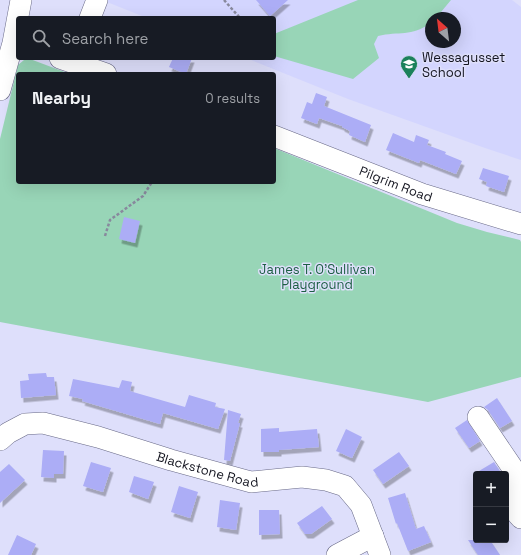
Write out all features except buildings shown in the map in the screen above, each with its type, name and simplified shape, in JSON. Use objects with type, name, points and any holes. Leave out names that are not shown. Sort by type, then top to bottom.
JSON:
[{"type":"street","points":[[17,16],[21,0]]},
{"type":"street","points":[[91,16],[97,0]]},
{"type":"street","points":[[0,90],[16,19]]},
{"type":"street","points":[[71,60],[101,72]]},
{"type":"street","name":"Pilgrim Road","points":[[276,137],[422,194],[521,224]]},
{"type":"street","points":[[478,417],[520,478],[520,486],[515,500],[515,510],[521,518]]},
{"type":"street","name":"Blackstone Road","points":[[0,440],[8,433],[25,424],[43,423],[98,437],[171,460],[251,482],[302,477],[326,480],[345,486],[361,505],[380,555]]},
{"type":"street","points":[[337,555],[373,536]]},
{"type":"path","points":[[224,0],[238,16]]},
{"type":"path","points":[[105,236],[110,220],[143,196],[151,184]]},
{"type":"shaded area","name":"Wessagusset School","points":[[102,0],[512,0],[521,7],[521,160],[348,99],[251,60],[276,60],[276,16],[142,16]]},
{"type":"green space","points":[[358,0],[451,0],[441,12],[425,12],[424,27],[411,32],[378,36],[374,44],[379,58],[353,79],[276,57],[276,33]]},
{"type":"green space","name":"James T. O'Sullivan Playground","points":[[24,60],[33,60],[65,72],[16,72],[18,65]]},
{"type":"green space","name":"James T. O'Sullivan Playground","points":[[16,73],[16,184],[276,184],[276,149],[457,223],[520,240],[521,377],[428,402],[0,322],[0,139]]},
{"type":"place","name":"Wessagusset School","points":[[409,79]]}]
